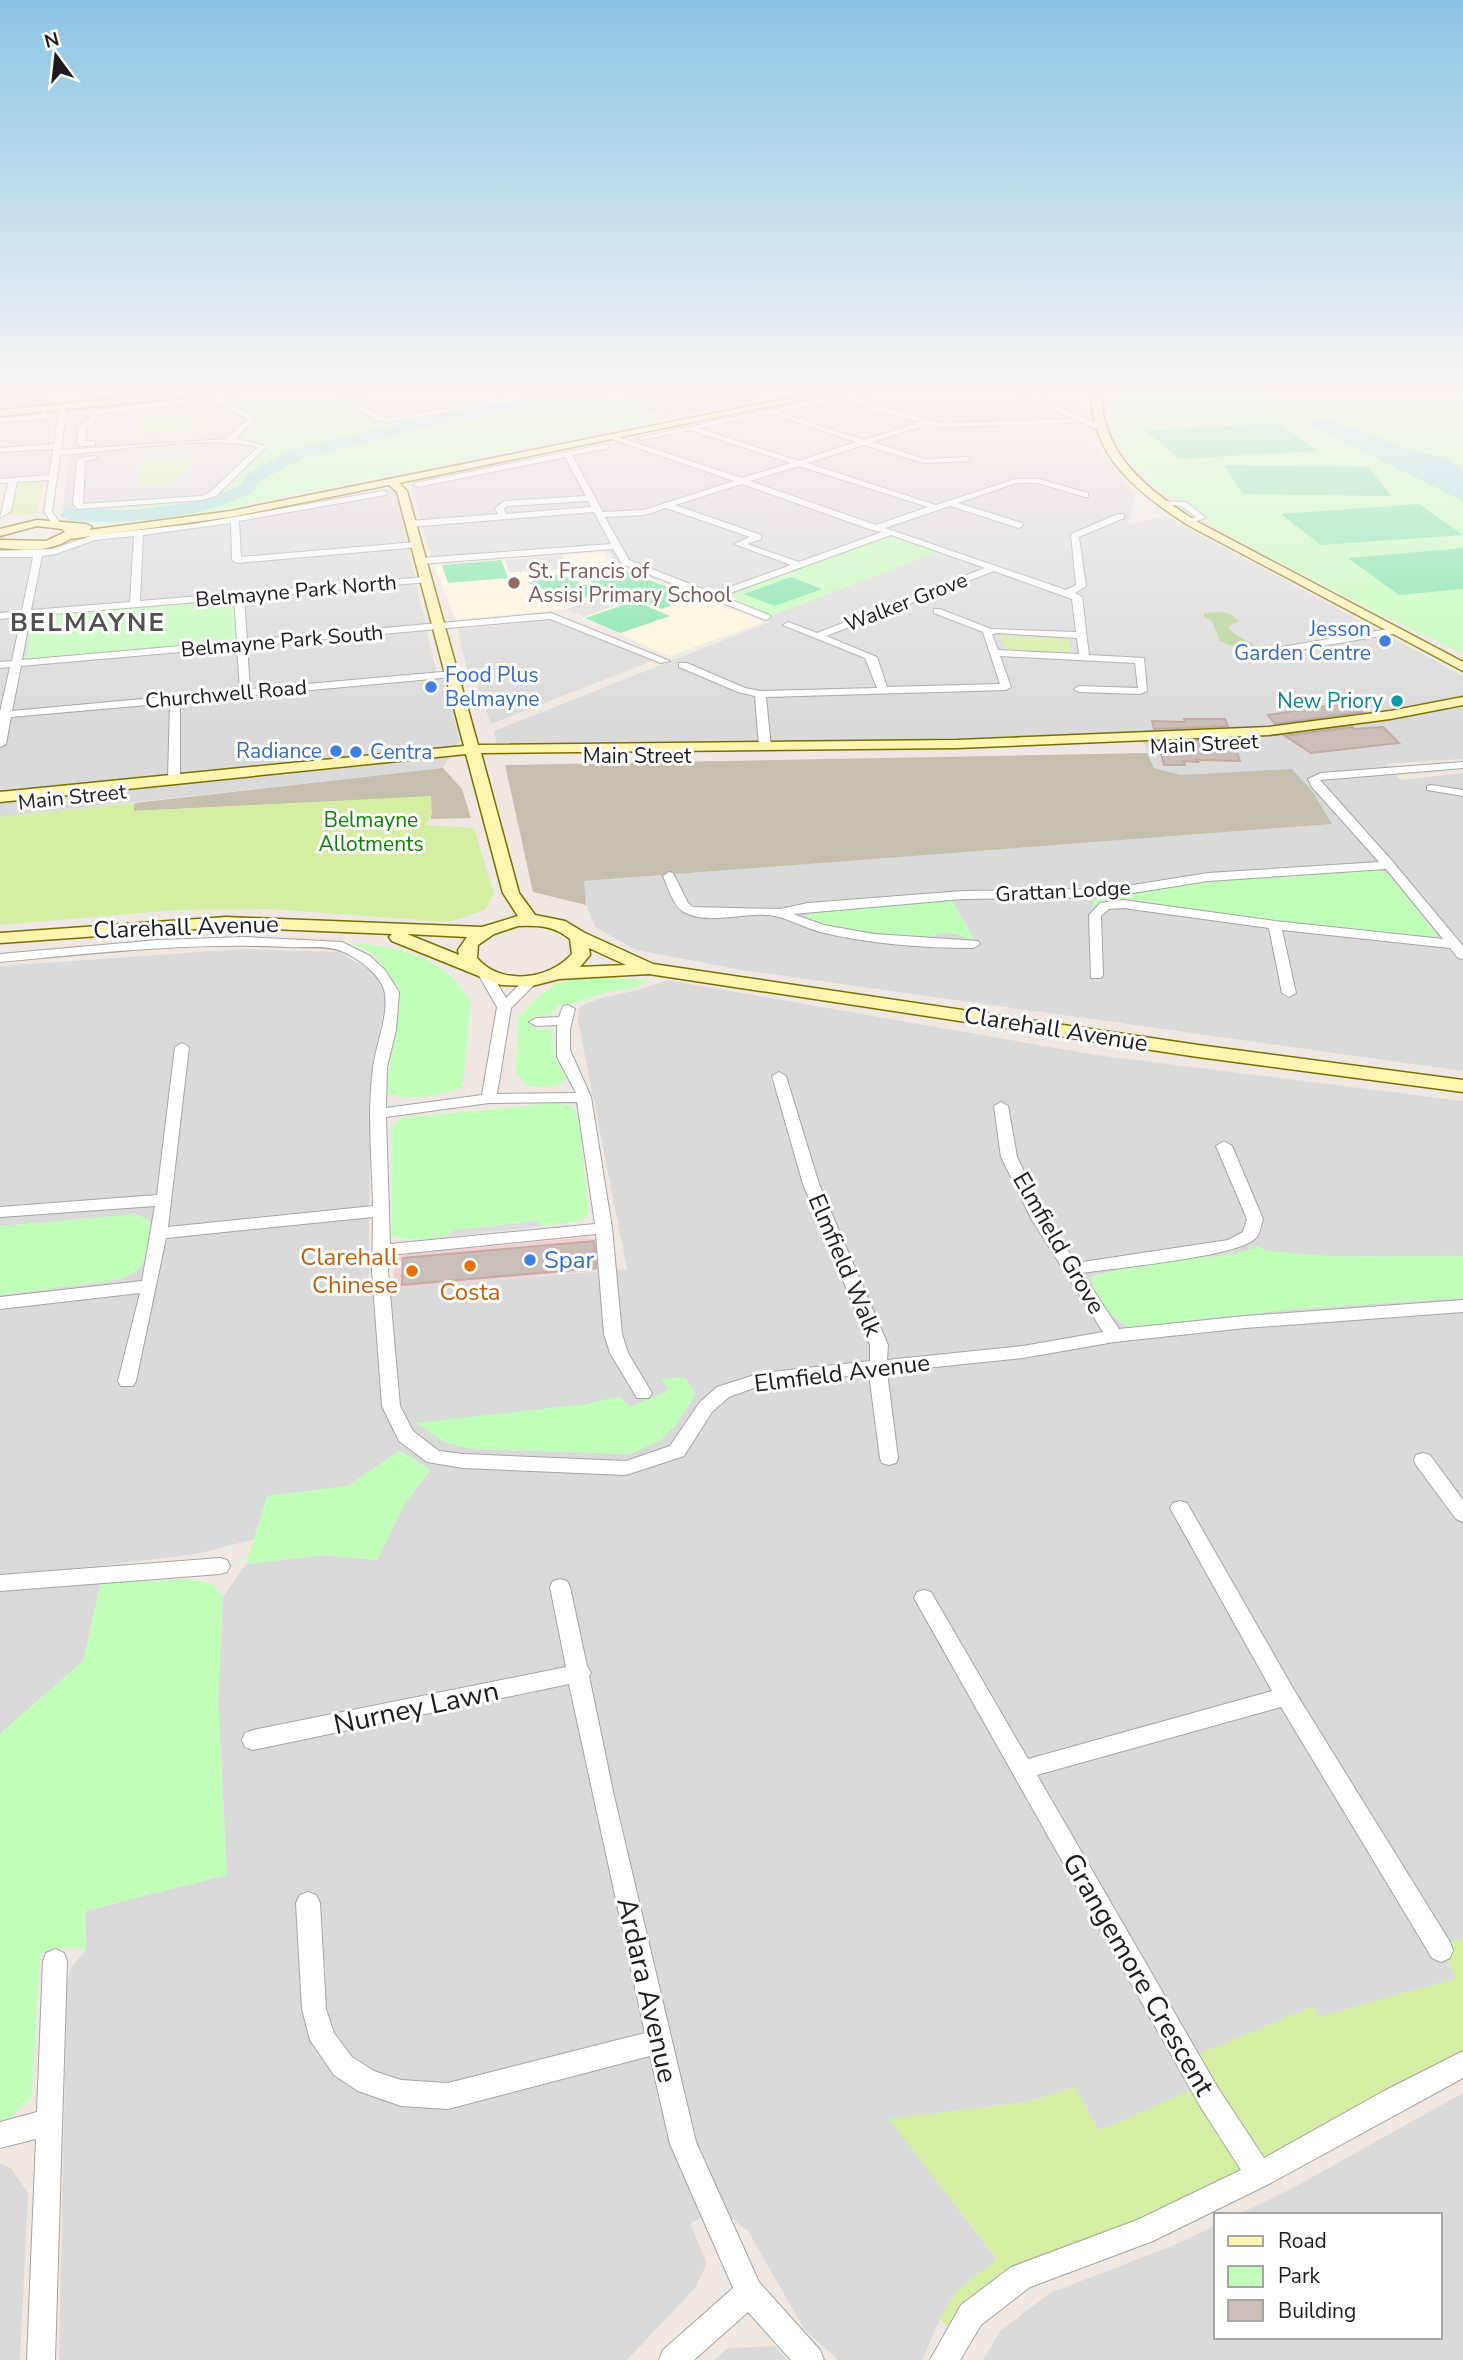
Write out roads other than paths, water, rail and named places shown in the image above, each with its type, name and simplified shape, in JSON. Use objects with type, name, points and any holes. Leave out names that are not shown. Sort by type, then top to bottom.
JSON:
[{"type":"street","points":[[48,512],[49,502]]},
{"type":"street","points":[[77,502],[82,507],[153,502]]},
{"type":"street","points":[[24,525],[120,528],[204,518],[297,502]]},
{"type":"street","points":[[0,554],[38,554],[69,548],[94,538],[235,521],[319,502]]},
{"type":"street","points":[[405,502],[511,893],[530,920]]},
{"type":"street","points":[[503,516],[499,508],[505,504],[531,502]]},
{"type":"street","points":[[592,502],[625,562],[766,617]]},
{"type":"street","points":[[410,524],[503,516],[645,512],[675,502]]},
{"type":"street","points":[[801,502],[1077,597],[1084,657]]},
{"type":"street","points":[[920,502],[935,507]]},
{"type":"street","points":[[1160,502],[1190,522],[1463,667]]},
{"type":"street","points":[[875,528],[950,503],[1019,525]]},
{"type":"street","points":[[666,505],[758,537],[738,544]]},
{"type":"street","points":[[48,512],[63,528]]},
{"type":"street","points":[[16,546],[2,541],[4,532],[48,512]]},
{"type":"street","points":[[1068,593],[1081,586],[1073,536],[1121,516]]},
{"type":"street","points":[[235,521],[237,560],[416,545]]},
{"type":"street","points":[[716,523],[723,537],[799,565]]},
{"type":"street","points":[[0,544],[40,545],[63,528]]},
{"type":"street","points":[[135,605],[139,533]]},
{"type":"street","points":[[711,597],[889,533]]},
{"type":"street","points":[[420,561],[614,546]]},
{"type":"street","points":[[0,744],[3,715],[38,554]]},
{"type":"street","name":"Walker Grove","points":[[817,636],[994,568]]},
{"type":"street","name":"Belmayne Park North","points":[[0,616],[425,580]]},
{"type":"street","points":[[239,596],[245,693]]},
{"type":"street","points":[[937,611],[989,631],[1082,635]]},
{"type":"street","name":"Belmayne Park South","points":[[0,665],[551,616],[665,661]]},
{"type":"street","points":[[788,625],[869,656],[873,659],[883,690]]},
{"type":"street","points":[[682,665],[742,690],[760,694],[1006,687],[986,635],[989,631]]},
{"type":"street","points":[[1247,656],[1394,631]]},
{"type":"street","points":[[993,653],[1140,660],[1143,689],[1079,689]]},
{"type":"street","name":"Churchwell Road","points":[[3,715],[453,674]]},
{"type":"street","points":[[760,694],[765,747]]},
{"type":"street","points":[[174,779],[175,699]]},
{"type":"street","name":"Main Street","points":[[0,797],[474,753],[1273,735],[1463,701]]},
{"type":"street","name":"Main Street","points":[[0,804],[474,753],[949,753],[1160,747],[1413,724],[1463,713]]},
{"type":"street","points":[[1463,765],[1321,776],[1314,779],[1316,785],[1389,864],[1463,955]]},
{"type":"street","points":[[1432,788],[1463,793]]},
{"type":"street","name":"Grattan Lodge","points":[[669,876],[683,905],[689,910],[704,913],[780,913],[808,907],[963,895],[1108,893],[1208,877],[1389,864]]},
{"type":"street","points":[[675,890],[693,887]]},
{"type":"street","points":[[506,922],[511,893]]},
{"type":"street","name":"Grattan Lodge","points":[[1096,975],[1095,915],[1105,906],[1139,905],[1275,925],[1454,944]]},
{"type":"street","name":"Grattan Lodge","points":[[780,913],[791,919],[824,928],[919,943],[946,938],[973,944]]},
{"type":"street","name":"Clarehall Avenue","points":[[0,938],[226,922],[482,932],[506,922],[530,920],[563,926],[579,937],[649,969]]},
{"type":"street","points":[[1275,925],[1289,993]]},
{"type":"street","name":"Clarehall Avenue","points":[[372,929],[422,944],[480,970],[515,980],[532,980],[556,974],[649,969],[1198,1051],[1463,1086]]},
{"type":"street","points":[[482,932],[468,949],[468,958],[480,970],[503,1007]]},
{"type":"street","points":[[556,974],[578,960],[582,950],[579,937]]},
{"type":"street","name":"Elmfield Avenue","points":[[0,958],[158,944],[244,941],[342,946],[365,959],[380,973],[392,992],[389,1030],[380,1068],[378,1113],[382,1250],[380,1271],[391,1406],[406,1436],[434,1457],[463,1461],[626,1468],[677,1451],[706,1407],[723,1392],[761,1379],[1023,1352],[1114,1336],[1245,1322],[1463,1306]]},
{"type":"street","points":[[489,1099],[503,1007],[532,980]]},
{"type":"street","points":[[536,1022],[566,1015],[563,1038],[566,1062],[581,1081],[584,1097],[604,1228],[613,1334],[619,1353],[643,1393]]},
{"type":"street","points":[[127,1381],[160,1233],[175,1130],[182,1047]]},
{"type":"street","name":"Elmfield Walk","points":[[779,1076],[811,1184],[879,1345],[878,1367],[889,1458]]},
{"type":"street","points":[[378,1113],[489,1099],[584,1097]]},
{"type":"street","name":"Elmfield Grove","points":[[1002,1106],[1009,1157],[1040,1220],[1114,1336]]},
{"type":"street","points":[[1071,1269],[1232,1245],[1250,1235],[1255,1219],[1224,1146]]},
{"type":"street","points":[[0,1213],[163,1200]]},
{"type":"street","points":[[160,1233],[379,1211]]},
{"type":"street","points":[[382,1250],[604,1228]]},
{"type":"street","points":[[0,1303],[149,1286]]},
{"type":"street","points":[[1423,1460],[1463,1514]]},
{"type":"street","points":[[1180,1508],[1286,1696],[1441,1950]]},
{"type":"street","points":[[0,1583],[220,1566]]},
{"type":"street","name":"Ardara Avenue","points":[[560,1587],[580,1673],[603,1796],[661,2041],[682,2144],[749,2292],[810,2360]]},
{"type":"street","name":"Grangemore Crescent","points":[[924,1598],[1209,2097],[1260,2175]]},
{"type":"street","name":"Nurney Lawn","points":[[253,1741],[580,1673]]},
{"type":"street","points":[[1022,1770],[1286,1696]]},
{"type":"street","points":[[308,1903],[314,2009],[323,2040],[343,2066],[367,2082],[401,2092],[448,2096],[661,2041]]},
{"type":"street","points":[[41,2360],[55,1961]]},
{"type":"street","points":[[944,2360],[971,2315],[1021,2277],[1143,2231],[1260,2175],[1463,2064]]},
{"type":"street","points":[[0,2135],[50,2122]]},
{"type":"street","points":[[673,2360],[749,2292]]},
{"type":"waterway","points":[[69,515],[159,514],[216,502]]},
{"type":"place","name":"St. Francis of Assisi Primary School","points":[[514,583]]},
{"type":"place","name":"Jesson Garden Centre","points":[[1385,641]]},
{"type":"place","name":"Food Plus Belmayne","points":[[431,687]]},
{"type":"place","name":"New Priory","points":[[1397,701]]},
{"type":"place","name":"Radiance","points":[[336,751]]},
{"type":"place","name":"Centra","points":[[356,752]]},
{"type":"place","name":"Spar","points":[[530,1260]]},
{"type":"place","name":"Costa","points":[[470,1266]]},
{"type":"place","name":"Clarehall Chinese","points":[[412,1271]]},
{"type":"district","name":"BELMAYNE","points":[[88,622]]},
{"type":"park label","name":"Belmayne Allotments","points":[[371,832]]}]
